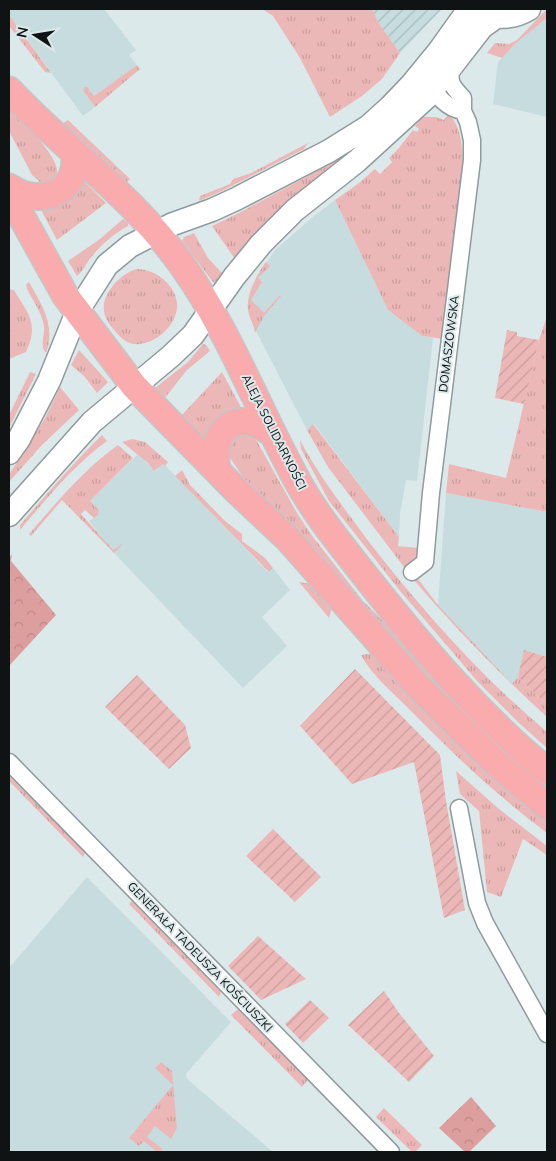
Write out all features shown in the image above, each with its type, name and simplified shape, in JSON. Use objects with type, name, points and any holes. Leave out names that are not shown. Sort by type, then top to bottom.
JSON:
[{"type":"main road","name":"ALEJA SOLIDARNOŚCI","points":[[9,90],[132,206],[180,262],[211,310],[240,363],[298,483],[328,528],[435,661],[506,735],[547,771]]},
{"type":"main road","points":[[9,187],[27,196],[51,195],[62,190],[74,172],[76,164],[74,152]]},
{"type":"main road","points":[[9,194],[22,215],[48,267],[77,312],[134,386],[237,491],[288,539],[416,684],[495,762],[547,806]]},
{"type":"main road","points":[[217,470],[216,451],[219,438],[226,428],[237,421],[250,421],[263,426],[274,434]]},
{"type":"street","points":[[9,516],[92,422],[177,351],[193,335],[252,254],[295,210],[357,161],[434,89],[445,59],[469,9]]},
{"type":"street","points":[[9,453],[19,439],[49,381],[77,312],[107,265],[130,246],[173,224],[212,210],[351,138],[369,126],[412,84],[482,27],[487,13],[509,17],[528,9]]},
{"type":"street","name":"DOMASZOWSKA","points":[[412,572],[425,562],[433,474],[472,160],[472,140],[468,122],[463,111],[463,98],[450,81],[445,59]]},
{"type":"street","points":[[434,89],[450,107],[463,111]]},
{"type":"street","name":"GENERAŁA TADEUSZA KOŚCIUSZKI","points":[[9,762],[391,1152]]},
{"type":"street","points":[[459,808],[477,903],[485,923],[547,1034]]},
{"type":"shaded area","points":[[9,9],[104,9],[136,50],[129,55],[137,65],[94,96],[90,100],[95,107],[83,116],[9,15]]},
{"type":"shaded area","points":[[372,9],[442,9],[400,53],[378,22]]},
{"type":"shaded area","points":[[547,18],[547,117],[493,104],[498,62],[516,43]]},
{"type":"shaded area","points":[[335,200],[388,310],[422,336],[433,338],[417,481],[406,480],[400,514],[399,537],[314,424],[307,430],[256,331],[249,310],[249,301],[259,274],[275,250]]},
{"type":"shaded area","points":[[138,454],[155,471],[163,463],[268,572],[273,568],[290,590],[262,617],[287,646],[243,688],[114,553],[89,521],[98,515],[99,510],[90,501]]},
{"type":"shaded area","points":[[446,493],[547,512],[547,657],[525,651],[518,677],[512,685],[438,605]]},
{"type":"shaded area","points":[[87,877],[231,1022],[186,1074],[187,1079],[273,1152],[9,1152],[9,968]]},
{"type":"green space","points":[[262,9],[372,9],[378,22],[400,53],[382,79],[362,96],[330,117],[300,58],[273,16]]},
{"type":"green space","points":[[547,9],[547,18],[516,43],[502,58],[487,53],[495,43],[509,44],[517,40]]},
{"type":"green space","points":[[9,15],[51,73],[45,72],[9,26]]},
{"type":"green space","points":[[137,65],[140,69],[95,107],[83,90],[87,87],[94,96]]},
{"type":"green space","points":[[9,107],[45,147],[56,164],[56,176],[51,182],[41,183],[32,175],[9,131]]},
{"type":"green space","points":[[448,114],[458,129],[463,161],[443,339],[422,336],[388,310],[335,200],[375,169],[380,174],[392,162],[389,158],[413,130],[417,132],[419,129],[415,126],[423,117],[436,117],[444,120]]},
{"type":"green space","points":[[68,120],[130,179],[125,184],[62,124]]},
{"type":"green space","points":[[308,143],[304,149],[199,201],[200,196],[230,184],[233,179],[251,173]]},
{"type":"green space","points":[[347,155],[235,259],[212,226]]},
{"type":"green space","points":[[80,177],[106,203],[57,240],[40,208]]},
{"type":"green space","points":[[123,219],[128,223],[128,226],[102,245],[77,276],[68,261],[100,239]]},
{"type":"green space","points":[[194,233],[208,258],[223,274],[217,283],[213,282],[182,241],[184,237]]},
{"type":"green space","points":[[266,262],[270,266],[258,278],[262,282],[251,300],[264,313],[281,296],[264,316],[255,333],[248,310],[249,297],[256,278]]},
{"type":"green space","points":[[137,269],[151,272],[163,279],[172,290],[177,303],[177,311],[170,326],[157,338],[142,344],[134,344],[123,339],[108,322],[104,311],[106,298],[113,285],[131,271]]},
{"type":"green space","points":[[29,282],[46,316],[49,343],[46,353],[43,347],[43,321],[27,289],[26,285]]},
{"type":"green space","points":[[9,289],[14,290],[28,313],[32,334],[26,352],[9,359]]},
{"type":"green space","points":[[547,316],[547,512],[446,493],[449,464],[506,478],[539,340]]},
{"type":"green space","points":[[507,330],[517,332],[517,336],[539,340],[524,404],[495,398]]},
{"type":"green space","points":[[203,344],[210,351],[187,370],[164,399],[155,388],[188,362]]},
{"type":"green space","points":[[79,350],[108,382],[97,393],[84,376],[71,365]]},
{"type":"green space","points":[[30,372],[36,374],[9,428],[9,415]]},
{"type":"green space","points":[[222,372],[242,409],[215,422],[207,431],[205,437],[202,438],[181,416]]},
{"type":"green space","points":[[60,387],[79,410],[42,445],[9,482],[9,474],[45,418]]},
{"type":"green space","points":[[313,424],[399,537],[398,546],[418,548],[415,565],[407,571],[328,467],[307,430]]},
{"type":"green space","points":[[239,434],[254,436],[310,533],[363,601],[547,782],[547,794],[481,735],[247,483],[228,455],[230,440]]},
{"type":"green space","points":[[102,435],[107,441],[50,494],[20,530],[20,525]]},
{"type":"green space","points":[[132,439],[145,442],[168,462],[165,466],[163,464],[154,471],[148,463],[122,442]]},
{"type":"green space","points":[[300,440],[331,490],[386,564],[474,664],[547,732],[547,748],[478,682],[401,592],[329,501],[301,449]]},
{"type":"green space","points":[[118,445],[133,458],[90,501],[99,510],[98,515],[94,518],[85,510],[81,514],[113,550],[122,545],[114,553],[62,500],[31,536],[29,534],[71,487],[93,465]]},
{"type":"green space","points":[[182,470],[190,485],[225,521],[242,534],[242,541],[265,558],[273,568],[269,572],[175,476]]},
{"type":"green space","points":[[12,554],[11,561],[56,615],[9,666],[9,558]]},
{"type":"green space","points":[[415,575],[438,605],[512,684],[461,633],[413,579]]},
{"type":"green space","points":[[299,582],[311,584],[332,608],[329,618]]},
{"type":"green space","points":[[524,650],[547,657],[547,705],[518,677]]},
{"type":"green space","points":[[373,653],[520,797],[547,819],[547,833],[474,773],[382,682],[361,655]]},
{"type":"green space","points":[[355,669],[440,755],[465,910],[444,918],[414,762],[352,784],[300,726]]},
{"type":"green space","points":[[137,675],[185,725],[191,748],[169,769],[105,707]]},
{"type":"green space","points":[[518,677],[547,705],[547,717],[512,684]]},
{"type":"green space","points":[[456,771],[499,809],[547,846],[547,855],[523,839],[501,897],[487,892],[479,811],[460,794]]},
{"type":"green space","points":[[9,776],[83,850],[85,853],[83,857],[9,781]]},
{"type":"green space","points":[[273,829],[321,877],[295,902],[246,856]]},
{"type":"green space","points":[[132,901],[221,992],[219,997],[129,904]]},
{"type":"green space","points":[[258,936],[306,979],[261,1000],[228,966]]},
{"type":"green space","points":[[384,991],[399,1013],[434,1056],[409,1082],[348,1025]]},
{"type":"green space","points":[[310,1000],[329,1018],[303,1043],[285,1024]]},
{"type":"green space","points":[[238,1009],[308,1080],[302,1087],[231,1015]]},
{"type":"green space","points":[[161,1062],[172,1071],[177,1128],[171,1139],[155,1126],[147,1137],[163,1149],[157,1152],[144,1141],[139,1146],[129,1138],[173,1085],[155,1068]]},
{"type":"green space","points":[[471,1097],[496,1126],[469,1152],[465,1152],[439,1128]]},
{"type":"green space","points":[[384,1108],[422,1145],[415,1152],[412,1152],[376,1117]]}]
